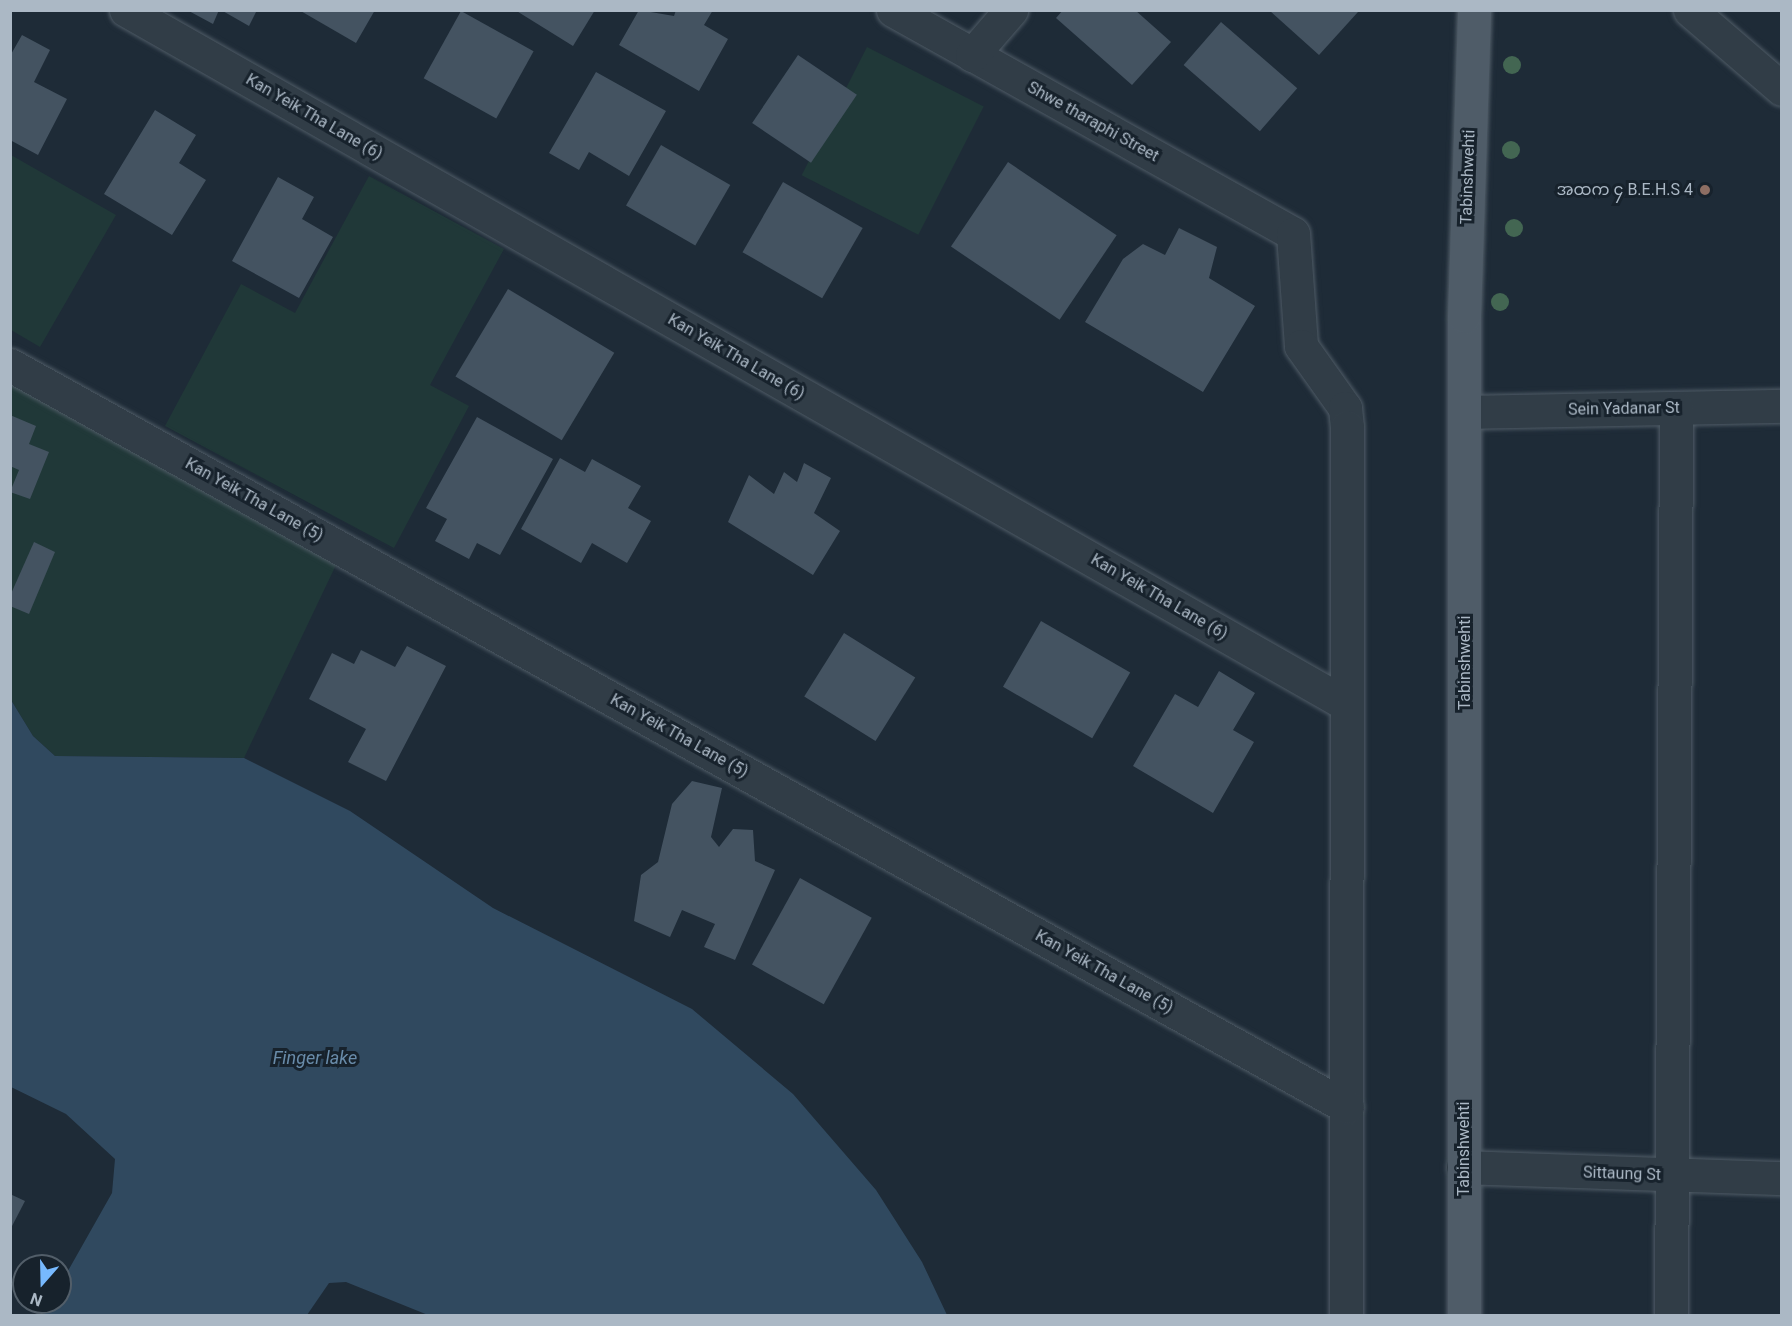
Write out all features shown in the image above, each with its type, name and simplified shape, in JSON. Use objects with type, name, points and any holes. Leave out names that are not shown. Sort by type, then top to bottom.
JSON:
[{"type":"main road","name":"Tabinshwehti","points":[[1464,1316],[1466,412],[1474,10]]},
{"type":"street","name":"Kan Yeik Tha Lane (6)","points":[[126,10],[1346,704]]},
{"type":"street","name":"Shwe tharaphi Street","points":[[893,10],[1293,234],[1301,346],[1345,408],[1346,704]]},
{"type":"street","points":[[972,55],[1011,10]]},
{"type":"street","points":[[1690,10],[1782,89]]},
{"type":"street","name":"Kan Yeik Tha Lane (5)","points":[[10,365],[1347,1107]]},
{"type":"street","name":"Sein Yadanar St","points":[[1466,412],[1782,406]]},
{"type":"street","points":[[1671,1316],[1676,408]]},
{"type":"street","points":[[1346,704],[1346,1316]]},
{"type":"street","name":"Sittaung St","points":[[1464,1167],[1672,1176],[1782,1178]]},
{"type":"green space","points":[[867,47],[984,106],[918,235],[802,175]]},
{"type":"green space","points":[[11,155],[116,215],[40,347],[11,330]]},
{"type":"green space","points":[[369,176],[504,249],[430,385],[469,406],[394,548],[165,426],[241,284],[295,313]]},
{"type":"green space","points":[[11,382],[336,565],[244,758],[55,756],[33,736],[11,700]]},
{"type":"water","name":"Finger lake","points":[[11,700],[33,736],[55,756],[244,758],[350,811],[493,908],[692,1009],[793,1094],[876,1190],[922,1262],[947,1315],[428,1315],[346,1282],[329,1283],[307,1315],[42,1315],[72,1314],[72,1264],[112,1193],[115,1159],[66,1114],[11,1087]]},
{"type":"building","points":[[187,10],[219,10],[213,24]]},
{"type":"building","points":[[221,10],[257,10],[249,26]]},
{"type":"building","points":[[299,10],[375,10],[356,43]]},
{"type":"building","points":[[515,10],[595,10],[573,46]]},
{"type":"building","points":[[639,10],[674,16],[676,10],[713,10],[704,25],[728,39],[699,91],[619,45]]},
{"type":"building","points":[[1063,10],[1135,10],[1171,42],[1132,85],[1056,18]]},
{"type":"building","points":[[1269,10],[1356,10],[1358,12],[1319,55]]},
{"type":"building","points":[[461,11],[534,51],[496,119],[424,78]]},
{"type":"building","points":[[1221,22],[1297,88],[1260,131],[1184,65]]},
{"type":"building","points":[[22,35],[50,50],[34,82],[67,99],[38,155],[10,140],[10,56]]},
{"type":"building","points":[[798,55],[857,95],[811,163],[752,123]]},
{"type":"building","points":[[596,72],[666,111],[629,176],[589,152],[579,170],[549,153]]},
{"type":"building","points":[[155,110],[196,135],[179,163],[206,180],[172,235],[104,194]]},
{"type":"building","points":[[661,145],[730,185],[695,246],[626,206]]},
{"type":"building","points":[[1008,162],[1117,235],[1060,320],[951,247]]},
{"type":"building","points":[[278,177],[314,197],[302,219],[333,237],[299,298],[232,261]]},
{"type":"building","points":[[783,182],[863,228],[822,298],[742,252]]},
{"type":"building","points":[[1179,228],[1217,247],[1209,278],[1255,306],[1203,392],[1085,322],[1123,259],[1143,244],[1165,255]]},
{"type":"building","points":[[508,289],[614,353],[562,440],[455,376]]},
{"type":"building","points":[[10,415],[36,426],[29,444],[49,452],[30,499],[10,492],[19,470],[10,466]]},
{"type":"building","points":[[477,417],[553,459],[500,555],[477,543],[469,559],[435,541],[447,519],[426,508]]},
{"type":"building","points":[[560,458],[585,472],[592,459],[641,486],[628,508],[651,521],[627,563],[592,543],[581,563],[521,529]]},
{"type":"building","points":[[804,463],[831,478],[814,513],[840,531],[813,575],[728,522],[749,475],[774,494],[784,472],[797,482]]},
{"type":"building","points":[[34,542],[55,552],[29,614],[10,606],[10,596]]},
{"type":"building","points":[[1041,621],[1130,672],[1092,738],[1003,687]]},
{"type":"building","points":[[844,633],[915,678],[875,741],[804,697]]},
{"type":"building","points":[[407,646],[446,666],[386,781],[348,762],[366,729],[309,699],[332,653],[354,664],[361,650],[395,667]]},
{"type":"building","points":[[1219,671],[1255,693],[1233,730],[1254,742],[1213,813],[1133,766],[1175,694],[1198,707]]},
{"type":"building","points":[[692,781],[722,788],[711,837],[719,847],[733,829],[753,830],[755,861],[775,870],[735,960],[704,947],[715,924],[682,910],[670,937],[634,921],[641,875],[658,862],[672,804]]},
{"type":"building","points":[[800,878],[872,918],[824,1004],[752,965]]},
{"type":"building","points":[[10,1194],[25,1201],[10,1230]]},
{"type":"place","name":"အထက ၄ B.E.H.S 4","points":[[1705,190]]}]
